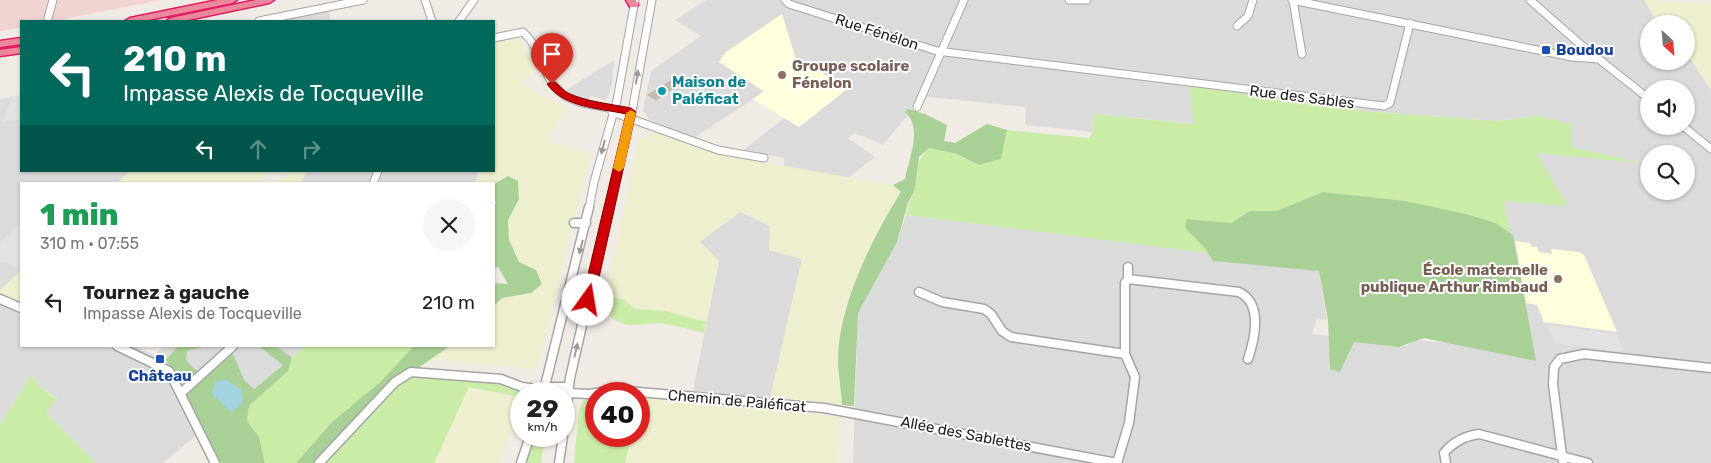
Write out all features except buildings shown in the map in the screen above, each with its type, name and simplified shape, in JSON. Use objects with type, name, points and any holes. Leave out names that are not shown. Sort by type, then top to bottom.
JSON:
[{"type":"highway","points":[[135,20],[232,0]]},
{"type":"highway","points":[[176,20],[270,0]]},
{"type":"highway","points":[[0,44],[20,41]]},
{"type":"highway","points":[[0,53],[20,50]]},
{"type":"street","points":[[48,18],[53,0]]},
{"type":"street","points":[[264,20],[363,0]]},
{"type":"street","points":[[425,0],[432,20]]},
{"type":"street","points":[[460,20],[474,0]]},
{"type":"street","points":[[570,382],[630,115],[652,0]]},
{"type":"street","name":"Rue Fénélon","points":[[785,0],[789,4],[942,52]]},
{"type":"street","points":[[917,107],[964,0]]},
{"type":"street","points":[[1069,0],[1087,0]]},
{"type":"street","points":[[1237,26],[1248,16],[1252,0]]},
{"type":"street","points":[[1302,54],[1293,0],[1572,57],[1598,58]]},
{"type":"street","points":[[1530,0],[1640,92]]},
{"type":"street","points":[[547,382],[613,109],[633,2]]},
{"type":"street","name":"Rue des Sables","points":[[942,52],[1384,106],[1390,103],[1410,24]]},
{"type":"street","points":[[495,38],[524,32],[532,39],[556,90],[575,100],[613,109],[718,150],[764,158]]},
{"type":"street","points":[[1694,135],[1711,149]]},
{"type":"street","points":[[574,223],[586,223]]},
{"type":"street","points":[[1117,463],[1118,452],[1123,445],[1129,424],[1135,377],[1125,354],[1125,283],[1128,279],[1128,267]]},
{"type":"street","points":[[1128,279],[1239,292],[1249,298],[1254,309],[1254,345],[1248,359]]},
{"type":"street","points":[[919,292],[942,302],[984,309],[991,314],[1002,330],[1011,337],[1125,354]]},
{"type":"street","points":[[0,299],[20,308]]},
{"type":"street","points":[[119,347],[169,371],[215,463]]},
{"type":"street","points":[[181,393],[232,347]]},
{"type":"street","points":[[1562,459],[1553,384],[1554,367],[1560,358],[1584,354],[1711,368]]},
{"type":"street","points":[[320,463],[395,382],[411,372],[501,379],[510,382]]},
{"type":"street","name":"Chemin de Paléficat","points":[[575,394],[615,390],[824,408],[845,412]]},
{"type":"street","name":"Allée des Sablettes","points":[[845,412],[1117,463]]},
{"type":"street","points":[[1446,463],[1444,453],[1447,448],[1468,435],[1475,434],[1485,434],[1562,459],[1588,463]]},
{"type":"street","points":[[521,463],[526,447]]},
{"type":"street","points":[[559,463],[561,447]]},
{"type":"shaded area","points":[[0,0],[161,0],[59,20],[20,20],[20,28],[0,31]]},
{"type":"shaded area","points":[[706,0],[1644,0],[1653,15],[1640,15],[1640,70],[1695,70],[1695,66],[1711,90],[1711,463],[853,463],[858,313],[897,242],[906,215],[1318,266],[1327,320],[1317,319],[1312,334],[1407,346],[1411,340],[1532,349],[1503,201],[1536,153],[1637,162],[1572,147],[1539,116],[1497,121],[1363,111],[1190,86],[1195,124],[1094,114],[1093,132],[1025,125],[1026,107],[920,96],[907,116],[883,145],[855,133],[848,138],[875,157],[848,178],[784,166],[784,158],[742,151],[784,118],[799,127],[849,87],[796,60],[782,14],[719,62],[764,92],[691,140],[649,119],[643,110],[651,71],[701,36],[675,20]]},
{"type":"shaded area","points":[[1644,0],[1711,4],[1711,90],[1695,66],[1695,15],[1653,15]]},
{"type":"shaded area","points":[[328,9],[331,20],[275,20]]},
{"type":"shaded area","name":"Groupe scolaire Fénelon","points":[[782,14],[796,60],[850,87],[799,127],[753,99],[764,91],[719,62],[726,52]]},
{"type":"shaded area","points":[[514,37],[521,41],[536,68],[521,84],[567,108],[546,141],[591,153],[537,369],[432,359],[449,347],[495,347],[495,305],[502,298],[531,293],[536,270],[519,262],[509,240],[508,219],[519,199],[508,176],[495,183],[476,182],[479,172],[495,172],[495,41]]},
{"type":"shaded area","points":[[614,60],[612,85],[608,97],[604,100],[591,96],[586,101],[563,92]]},
{"type":"shaded area","points":[[20,95],[20,172],[129,172],[118,182],[20,182],[20,272],[0,290],[0,99]]},
{"type":"shaded area","points":[[20,95],[20,119],[2,122],[12,97]]},
{"type":"shaded area","points":[[660,133],[698,148],[733,157],[893,185],[902,192],[884,220],[845,306],[838,345],[842,405],[770,398],[802,259],[769,250],[770,226],[740,212],[700,242],[719,261],[706,322],[665,311],[636,309],[624,300],[606,296],[639,138]]},
{"type":"shaded area","points":[[129,172],[270,172],[258,182],[118,182]]},
{"type":"shaded area","points":[[290,172],[307,172],[300,182],[278,182]]},
{"type":"shaded area","points":[[307,172],[479,172],[476,182],[300,182]]},
{"type":"shaded area","points":[[740,212],[771,226],[769,250],[802,259],[770,398],[693,391],[719,261],[699,242]]},
{"type":"shaded area","points":[[20,224],[19,268],[0,262],[0,242]]},
{"type":"shaded area","name":"École maternelle publique Arthur Rimbaud","points":[[1515,241],[1530,243],[1532,247],[1537,247],[1539,252],[1552,254],[1551,249],[1579,252],[1584,255],[1617,332],[1544,322],[1537,305],[1526,303]]},
{"type":"shaded area","points":[[20,272],[20,302],[0,293],[0,290]]},
{"type":"shaded area","points":[[0,293],[20,302],[20,347],[135,347],[154,355],[162,347],[305,347],[163,463],[96,463],[46,413],[57,398],[39,386],[31,375],[0,425]]},
{"type":"shaded area","points":[[1548,325],[1617,334],[1624,352],[1554,343]]},
{"type":"shaded area","points":[[469,387],[510,396],[510,434],[499,463],[434,463]]},
{"type":"shaded area","points":[[650,397],[840,417],[837,463],[625,463],[629,447],[650,447]]},
{"type":"green space","points":[[1190,86],[1363,111],[1497,121],[1539,116],[1572,124],[1572,147],[1640,163],[1536,153],[1568,206],[1504,201],[1510,233],[1496,223],[1466,214],[1406,201],[1323,192],[1276,211],[1250,211],[1231,223],[1187,219],[1185,228],[1208,253],[906,215],[915,188],[919,162],[929,148],[957,154],[979,165],[1001,159],[1007,130],[1089,138],[1093,132],[1094,114],[1194,124]]},
{"type":"green space","points":[[908,109],[925,114],[947,125],[944,141],[955,143],[987,124],[1007,130],[1001,159],[979,165],[957,154],[929,148],[919,157],[915,189],[908,203],[897,242],[858,313],[854,406],[842,405],[838,359],[842,325],[847,305],[862,265],[881,226],[901,192],[893,185],[905,179],[912,153],[914,135],[910,118],[905,112]]},
{"type":"green space","points":[[508,176],[518,181],[519,199],[508,220],[509,240],[519,262],[536,270],[542,284],[531,293],[502,298],[495,305],[495,283],[508,284],[498,267],[495,268],[495,183]]},
{"type":"green space","points":[[1323,192],[1406,201],[1466,214],[1496,223],[1513,235],[1536,361],[1424,338],[1399,347],[1354,342],[1340,372],[1330,369],[1328,320],[1319,271],[1213,261],[1204,247],[1185,228],[1187,219],[1231,223],[1250,211],[1276,211]]},
{"type":"green space","points":[[606,296],[624,300],[636,309],[665,311],[706,322],[704,333],[666,324],[627,325],[620,323],[605,311]]},
{"type":"green space","points":[[177,347],[203,347],[187,351],[186,360],[194,369],[201,372],[192,379],[174,372],[166,360]]},
{"type":"green space","points":[[260,347],[277,347],[292,358],[288,371],[249,406],[247,421],[259,437],[265,463],[221,463],[185,392],[233,354],[244,380],[254,389],[283,365]]},
{"type":"green space","points":[[305,347],[413,347],[380,382],[332,422],[296,463],[265,463],[259,437],[247,421],[249,406],[288,371],[292,358]]},
{"type":"green space","points":[[413,347],[449,347],[418,368],[401,373],[316,463],[296,463],[332,422],[380,382]]},
{"type":"green space","points":[[415,374],[507,384],[510,386],[510,395],[469,387],[434,463],[324,463],[399,384]]},
{"type":"green space","points":[[31,375],[39,386],[57,399],[46,413],[96,463],[0,463],[0,425]]},
{"type":"green space","points":[[584,399],[585,447],[629,447],[625,463],[574,463],[579,409]]},
{"type":"green space","points":[[529,447],[543,447],[541,463],[524,463]]},
{"type":"water","points":[[225,379],[241,389],[243,401],[239,407],[231,412],[212,394],[215,382]]},
{"type":"slow traffic","points":[[619,168],[631,113]]},
{"type":"place","name":"Boudou","points":[[1546,50]]},
{"type":"place","name":"Groupe scolaire Fénelon","points":[[782,75]]},
{"type":"place","name":"Maison de Paléficat","points":[[662,91]]},
{"type":"place","name":"École maternelle publique Arthur Rimbaud","points":[[1558,279]]},
{"type":"place","name":"Château","points":[[160,359]]},
{"type":"route","points":[[552,84],[556,90],[575,100],[631,112],[588,300]]}]
